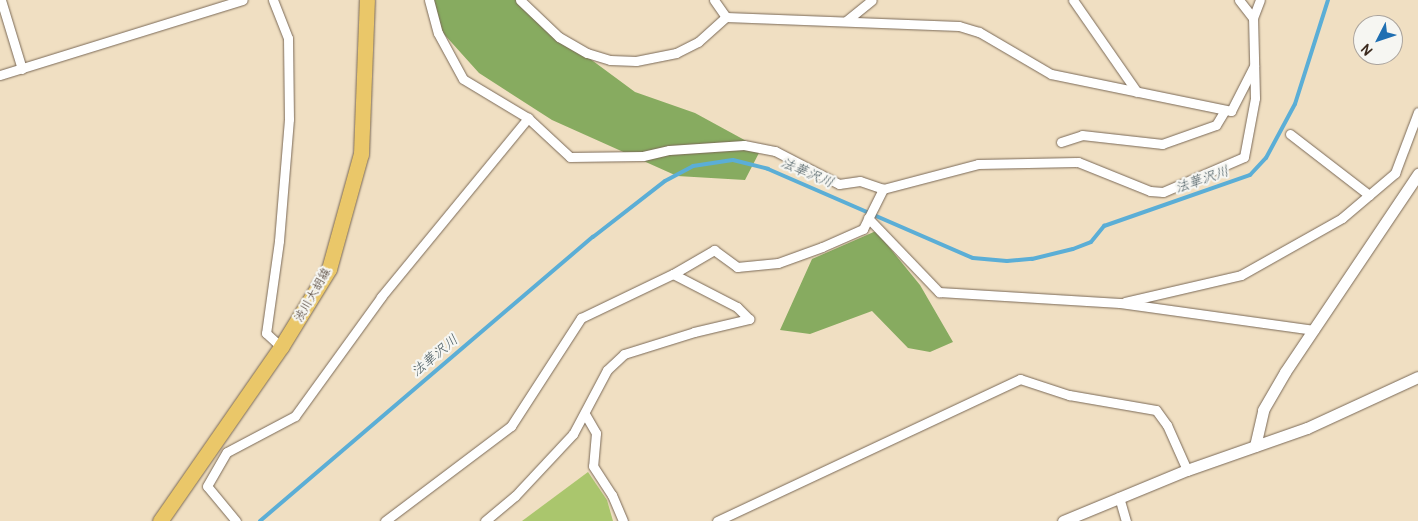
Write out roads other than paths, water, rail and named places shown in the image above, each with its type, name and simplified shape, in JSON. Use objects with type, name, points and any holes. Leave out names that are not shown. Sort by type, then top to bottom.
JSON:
[{"type":"main road","name":"渋川大胡線","points":[[160,521],[221,447],[329,269],[361,154],[367,0]]},
{"type":"street","points":[[1,0],[22,69]]},
{"type":"street","points":[[0,75],[243,0]]},
{"type":"street","points":[[273,0],[288,38],[289,119],[279,241],[266,333],[281,347]]},
{"type":"street","points":[[429,0],[438,33],[463,80],[528,118],[570,157],[643,156],[670,150],[744,145],[775,151],[839,184],[860,181],[883,189],[978,164],[1078,162],[1150,191],[1163,192],[1244,157],[1255,98],[1253,18],[1260,0]]},
{"type":"street","points":[[520,0],[559,37],[587,52],[610,60],[636,61],[676,52],[698,42],[726,17],[959,26],[979,32],[1051,74],[1231,111],[1255,64]]},
{"type":"street","points":[[714,0],[726,17]]},
{"type":"street","points":[[846,21],[872,0]]},
{"type":"street","points":[[1073,0],[1137,92]]},
{"type":"street","points":[[1239,0],[1253,18]]},
{"type":"street","points":[[1061,142],[1082,135],[1162,144],[1216,125],[1225,110]]},
{"type":"street","points":[[1120,303],[1241,275],[1342,218],[1395,173],[1418,112]]},
{"type":"street","points":[[236,521],[207,486],[221,447],[295,416],[387,289],[528,118]]},
{"type":"street","points":[[1290,134],[1369,195]]},
{"type":"street","points":[[1255,446],[1263,410],[1418,174]]},
{"type":"street","points":[[386,521],[511,426],[581,318],[673,274],[714,250],[737,267],[778,263],[863,229],[883,189]]},
{"type":"street","points":[[868,218],[939,292],[1120,303],[1314,330]]},
{"type":"street","points":[[485,521],[521,489],[573,434],[607,370],[624,354],[694,332],[749,320],[738,308],[673,274]]},
{"type":"street","points":[[1063,521],[1187,470],[1307,428],[1418,377]]},
{"type":"street","points":[[717,521],[1020,379],[1069,395],[1156,410],[1167,425],[1187,470]]},
{"type":"street","points":[[585,414],[596,434],[593,466],[612,495],[623,521]]},
{"type":"street","points":[[1119,497],[1126,521]]},
{"type":"waterway","name":"法華沢川","points":[[260,521],[593,237],[665,181],[693,166],[733,160],[768,169],[973,258],[1007,261],[1032,259],[1073,249],[1091,242],[1104,226],[1250,175],[1266,158],[1295,104],[1328,0]]}]
